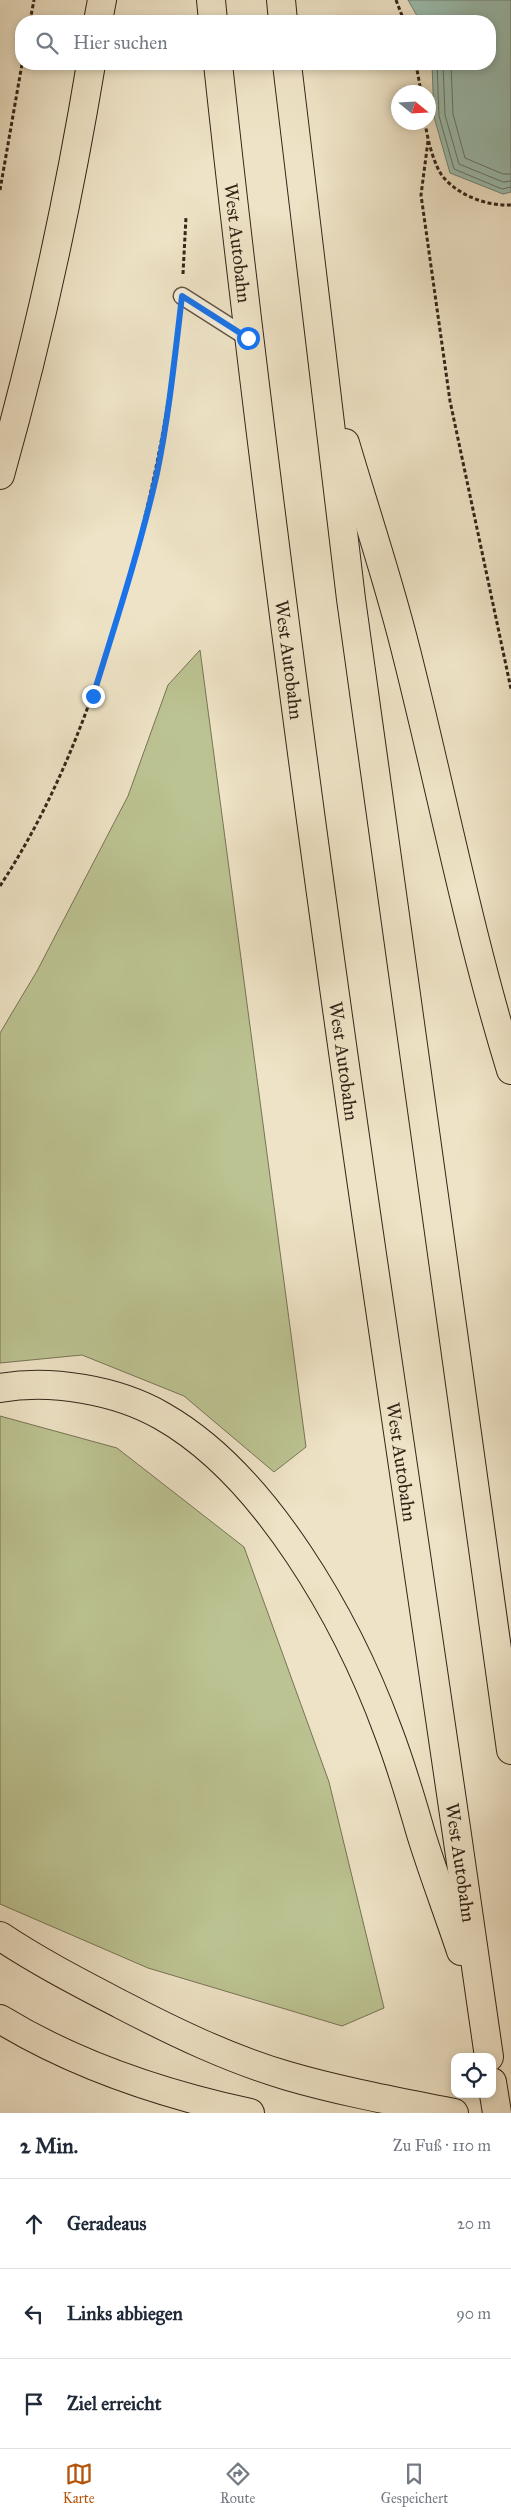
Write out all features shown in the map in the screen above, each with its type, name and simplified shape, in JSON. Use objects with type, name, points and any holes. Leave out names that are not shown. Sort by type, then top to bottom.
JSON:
[{"type":"highway","points":[[99,15],[102,0]]},
{"type":"highway","points":[[211,0],[212,15]]},
{"type":"highway","points":[[281,0],[282,15]]},
{"type":"highway","points":[[0,475],[25,388],[73,173],[90,70]]},
{"type":"highway","name":"West Autobahn","points":[[219,70],[248,338],[363,1197],[488,2053]]},
{"type":"highway","points":[[287,70],[350,599],[511,1750]]},
{"type":"highway","points":[[323,370],[405,645],[438,778],[464,902],[489,999],[511,1070]]},
{"type":"highway","points":[[0,1388],[50,1384],[89,1390],[128,1401],[161,1415],[199,1442],[226,1466],[260,1503],[296,1549],[331,1606],[384,1722],[483,2015]]},
{"type":"highway","points":[[0,1936],[41,1962],[236,2059],[289,2076],[369,2096],[454,2113]]},
{"type":"highway","points":[[0,2019],[69,2057],[128,2080],[204,2103],[250,2113]]},
{"type":"highway","points":[[495,2098],[497,2113]]},
{"type":"lane","points":[[182,296],[248,338]]},
{"type":"path","points":[[31,15],[34,0]]},
{"type":"path","points":[[396,0],[402,15]]},
{"type":"path","points":[[0,190],[21,70]]},
{"type":"path","points":[[417,70],[420,85]]},
{"type":"path","points":[[427,130],[428,141],[421,195],[450,401],[511,688]]},
{"type":"path","points":[[428,141],[443,177],[466,194],[494,206],[511,205]]},
{"type":"path","points":[[0,886],[24,850],[60,777],[93,696],[126,593],[157,473],[171,391],[182,296],[186,217]]},
{"type":"green space","points":[[200,650],[306,1447],[274,1472],[184,1396],[82,1355],[0,1363],[0,1033],[37,971],[128,796],[168,685]]},
{"type":"green space","points":[[0,1416],[117,1448],[244,1547],[329,1782],[384,2008],[342,2026],[148,1968],[0,1904]]},
{"type":"water","points":[[408,0],[511,0],[511,192],[503,194],[450,173],[436,124],[436,85],[433,85],[432,70],[496,70],[496,15],[417,15]]},
{"type":"route","points":[[93,696],[128,584],[157,473],[171,391],[182,296],[248,338]]}]
